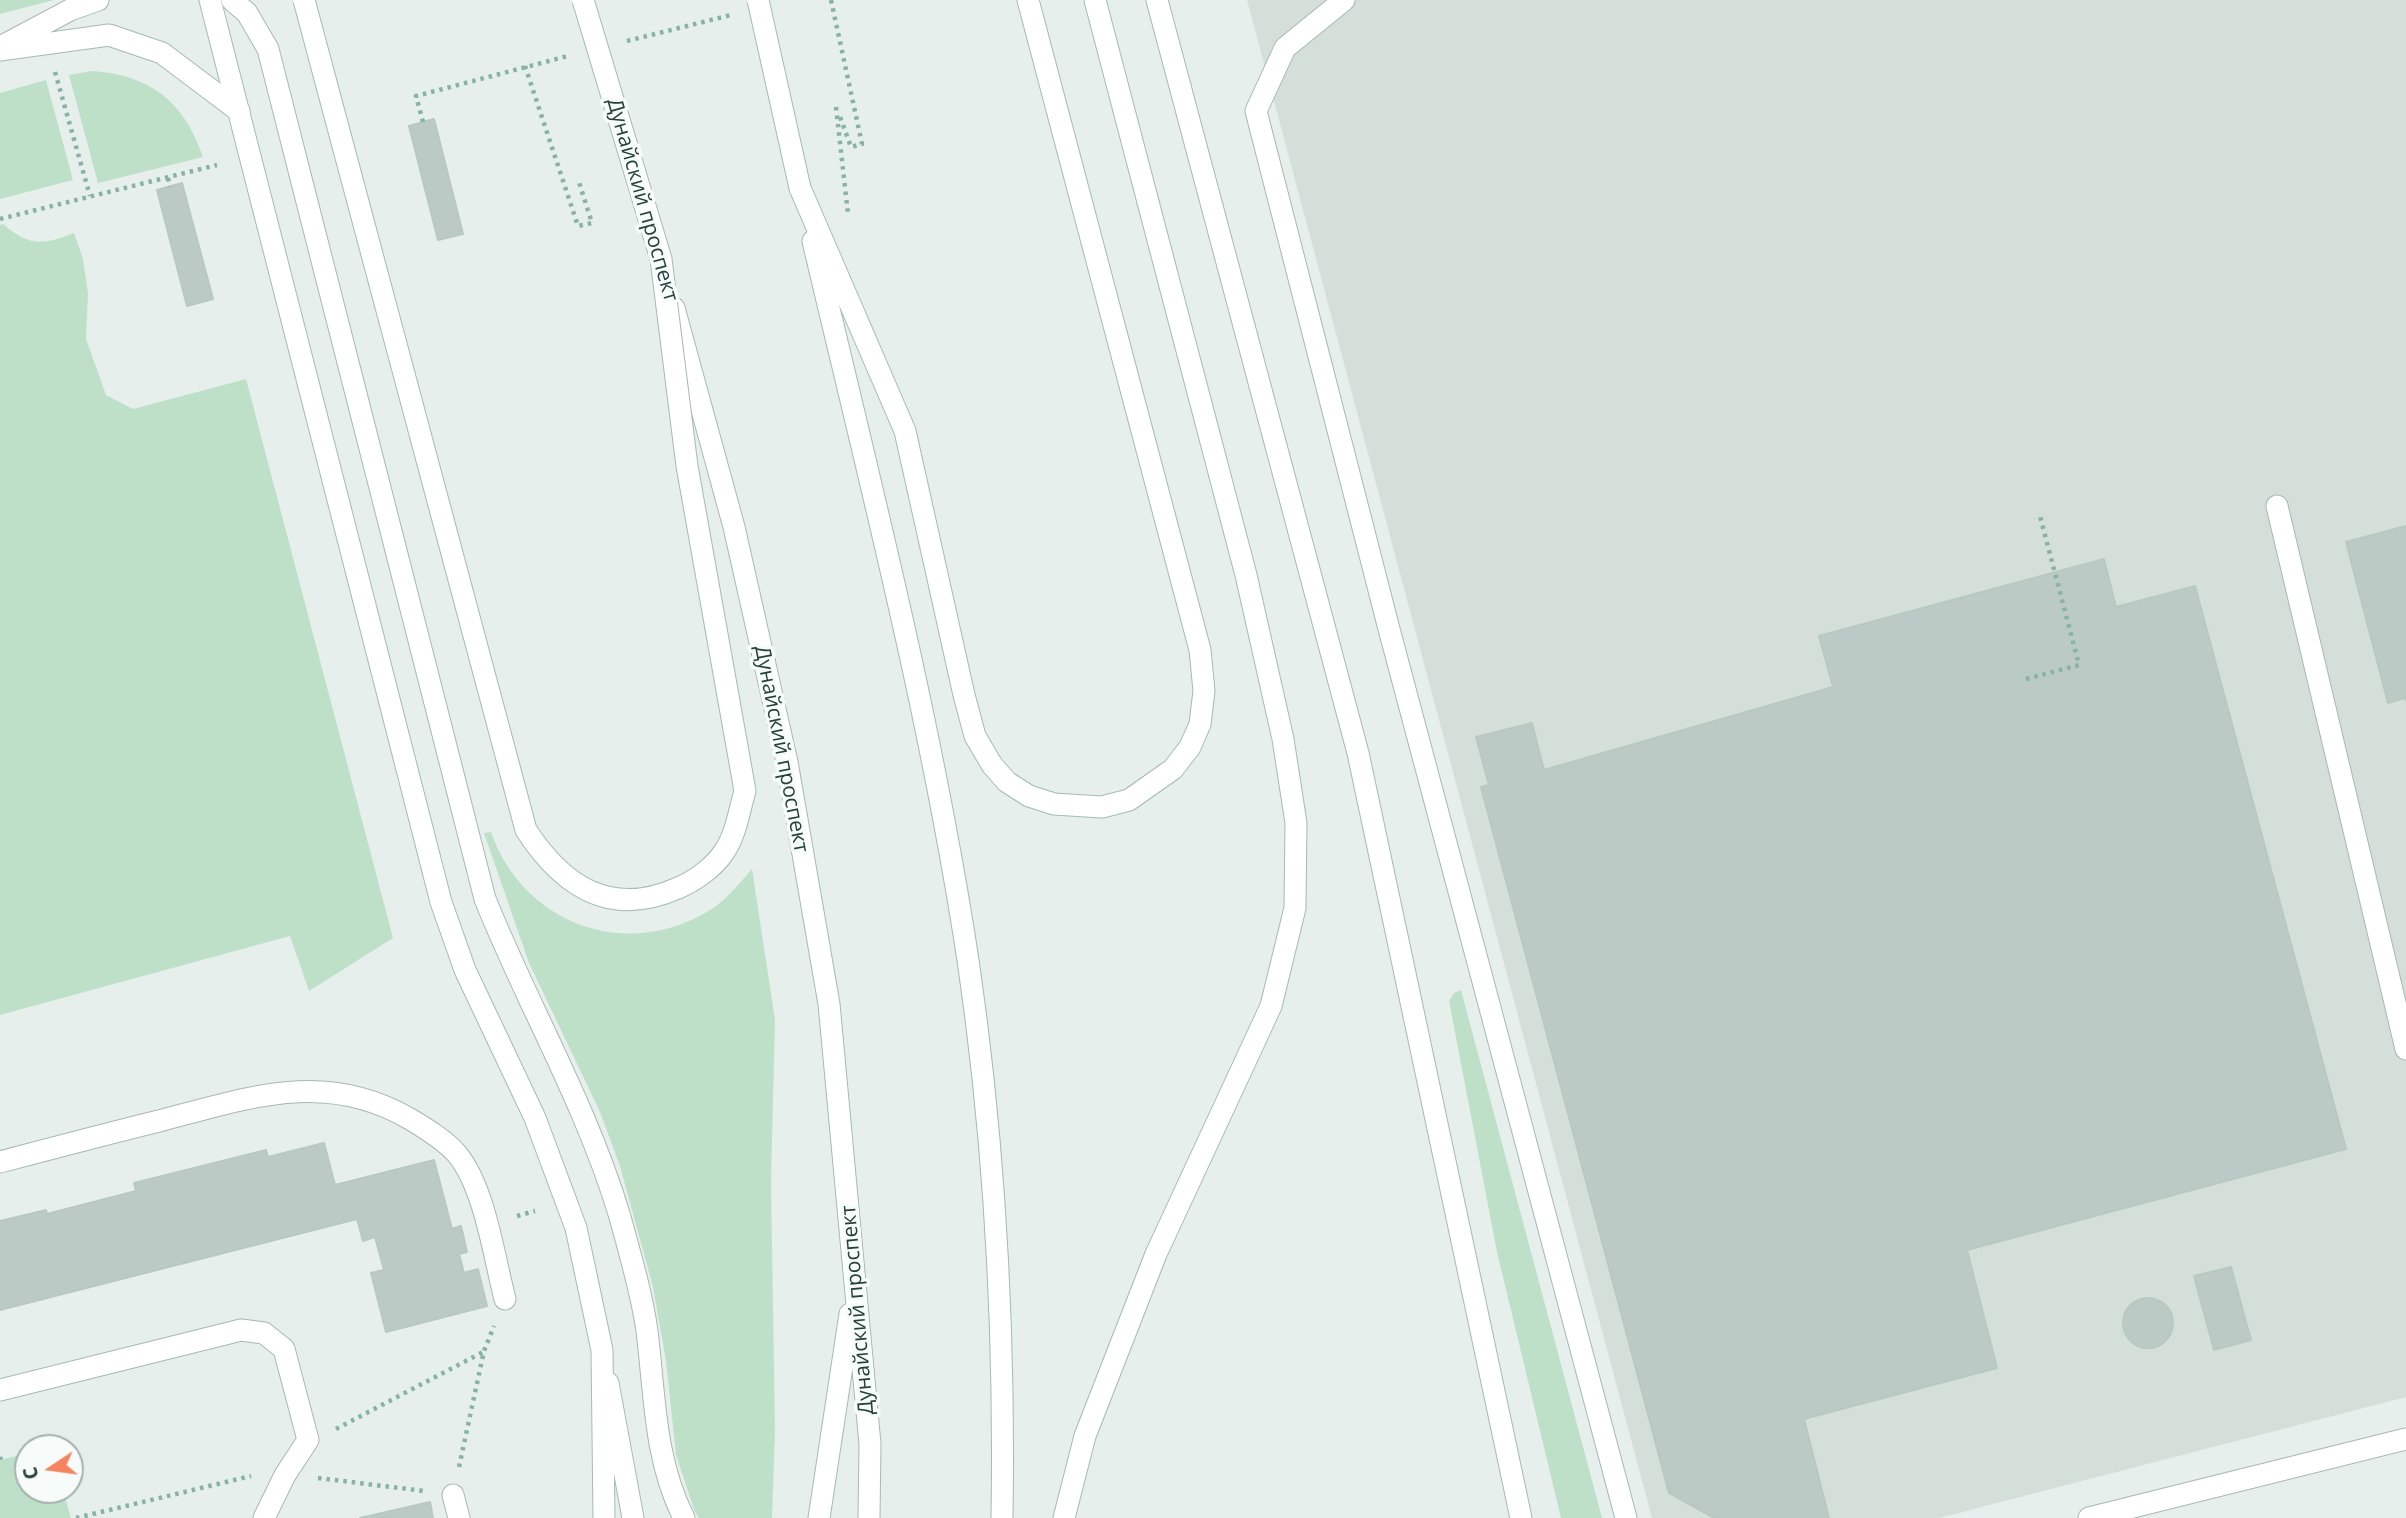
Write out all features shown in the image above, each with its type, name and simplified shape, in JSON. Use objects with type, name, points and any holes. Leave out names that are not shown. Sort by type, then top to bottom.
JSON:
[{"type":"main road","points":[[0,48],[70,10],[98,0]]},
{"type":"main road","points":[[210,0],[424,846],[465,970],[535,1118],[558,1175],[591,1290],[633,1518]]},
{"type":"main road","points":[[232,0],[247,13],[268,49],[485,899],[508,956],[581,1109],[620,1219],[646,1329],[653,1407],[663,1462],[684,1518]]},
{"type":"main road","points":[[304,0],[526,831],[556,871],[598,896],[618,900],[663,895],[701,874],[724,853],[734,832],[745,791],[687,466],[661,259]]},
{"type":"main road","name":"Дунайский проспект","points":[[583,0],[661,259],[734,527],[787,762],[829,1003],[870,1444],[869,1518]]},
{"type":"main road","points":[[758,0],[895,593],[968,960],[988,1136],[1001,1316],[1002,1518]]},
{"type":"main road","points":[[800,188],[905,431],[964,695],[983,751],[1007,782],[1029,796],[1054,804],[1102,807],[1129,800],[1172,769],[1190,747],[1200,724],[1204,691],[1200,650],[1028,0]]},
{"type":"main road","points":[[1064,1518],[1085,1436],[1156,1254],[1270,1006],[1294,908],[1297,823],[1283,738],[1245,575],[1095,0]]},
{"type":"main road","points":[[1157,0],[1358,753],[1521,1518]]},
{"type":"main road","points":[[1344,0],[1285,48],[1256,111],[1393,642],[1626,1518]]},
{"type":"main road","points":[[0,48],[109,35],[162,53],[239,111]]},
{"type":"main road","points":[[2277,506],[2406,1049]]},
{"type":"main road","points":[[0,1162],[265,1093],[311,1090],[354,1094],[400,1114],[457,1154],[476,1190],[505,1299]]},
{"type":"main road","points":[[819,1518],[856,1281]]},
{"type":"main road","points":[[0,1390],[240,1330],[264,1333],[284,1349],[308,1440],[285,1475],[264,1518]]},
{"type":"main road","points":[[602,1350],[604,1518]]},
{"type":"main road","points":[[2090,1518],[2406,1439]]},
{"type":"main road","points":[[453,1495],[459,1518]]},
{"type":"path","points":[[831,0],[862,144],[851,147],[836,107],[848,216]]},
{"type":"path","points":[[619,43],[739,13]]},
{"type":"path","points":[[423,122],[416,96],[579,53]]},
{"type":"path","points":[[525,66],[578,226],[592,223],[578,178]]},
{"type":"path","points":[[54,68],[90,196]]},
{"type":"path","points":[[0,219],[216,165]]},
{"type":"path","points":[[168,178],[170,187]]},
{"type":"path","points":[[2026,679],[2079,665],[2040,516]]},
{"type":"path","points":[[350,1482],[453,1495],[484,1352],[505,1299]]},
{"type":"path","points":[[308,1440],[348,1425],[484,1352]]},
{"type":"path","points":[[76,1518],[252,1476]]},
{"type":"shaded area","points":[[1247,0],[2406,0],[2406,1397],[1939,1518],[1652,1518]]},
{"type":"green space","points":[[0,0],[54,0],[0,14]]},
{"type":"green space","points":[[92,71],[131,78],[162,94],[186,120],[203,157],[98,183],[69,75]]},
{"type":"green space","points":[[46,80],[73,180],[0,199],[0,93]]},
{"type":"green space","points":[[3,224],[21,237],[37,242],[74,233],[83,259],[88,293],[86,339],[106,395],[133,409],[246,379],[393,938],[309,991],[290,936],[0,1015],[0,225]]},
{"type":"green space","points":[[491,832],[506,863],[526,889],[550,909],[578,924],[609,932],[640,933],[673,927],[705,913],[725,899],[752,869],[775,1020],[771,1182],[775,1430],[772,1518],[699,1518],[695,1512],[676,1455],[666,1361],[653,1287],[620,1166],[600,1112],[529,963],[484,833]]},
{"type":"green space","points":[[1461,990],[1602,1518],[1561,1518],[1497,1252],[1449,1001],[1454,993]]},
{"type":"green space","points":[[14,1456],[14,1504],[67,1504],[71,1518],[0,1518],[0,1460]]},
{"type":"building","points":[[434,119],[463,234],[438,240],[409,126]]},
{"type":"building","points":[[182,183],[213,299],[187,306],[157,190]]},
{"type":"building","points":[[2406,526],[2406,701],[2405,698],[2388,703],[2346,542]]},
{"type":"building","points":[[2104,559],[2116,607],[2195,586],[2346,1149],[1967,1250],[1997,1368],[1804,1419],[1829,1518],[1714,1518],[1669,1493],[1481,787],[1489,785],[1476,737],[1532,723],[1544,770],[1833,687],[1819,636]]},
{"type":"building","points":[[324,1143],[335,1185],[434,1160],[452,1229],[461,1226],[467,1252],[459,1254],[464,1273],[478,1269],[487,1306],[386,1332],[371,1273],[384,1270],[375,1237],[363,1241],[357,1219],[0,1310],[0,1221],[46,1210],[47,1214],[136,1191],[134,1183],[266,1150],[268,1157]]},
{"type":"building","points":[[2231,1267],[2251,1340],[2214,1350],[2194,1276]]},
{"type":"building","points":[[2148,1298],[2166,1305],[2173,1323],[2166,1341],[2148,1348],[2130,1341],[2123,1323],[2130,1305]]},
{"type":"building","points":[[430,1502],[433,1518],[360,1518]]}]
